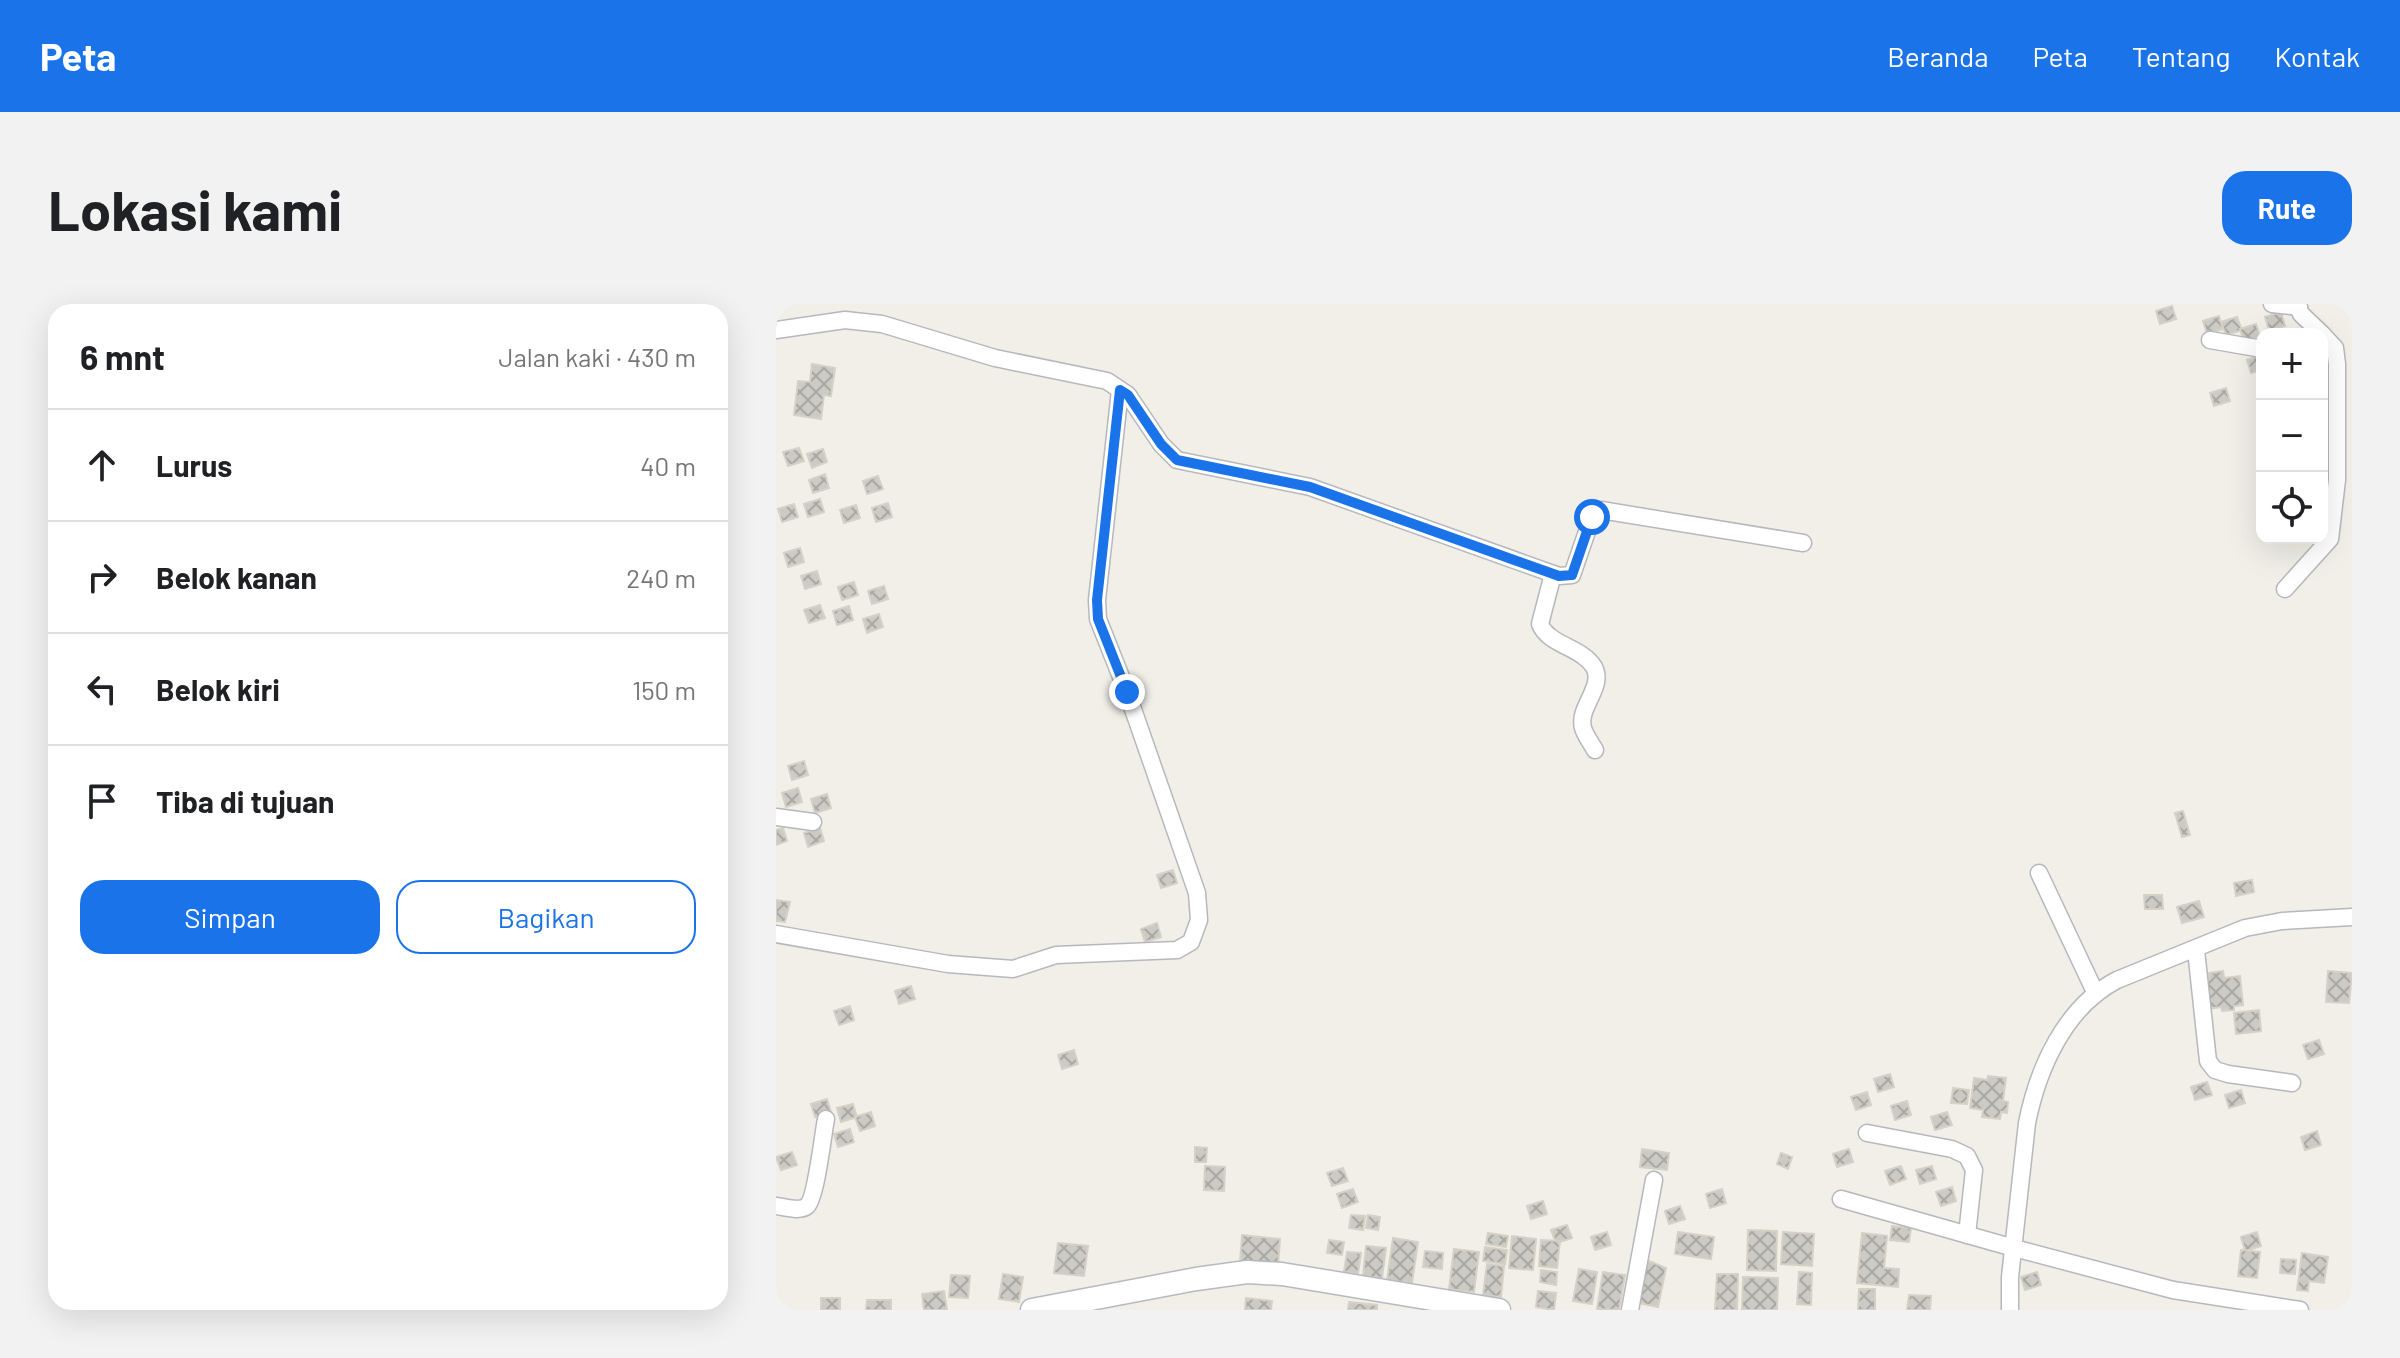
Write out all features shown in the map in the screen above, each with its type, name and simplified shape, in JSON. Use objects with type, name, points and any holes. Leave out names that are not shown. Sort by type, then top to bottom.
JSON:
[{"type":"main road","points":[[1032,1310],[1247,1272],[1282,1274],[1499,1310]]},
{"type":"street","points":[[2272,304],[2298,306],[2312,328]]},
{"type":"street","points":[[776,330],[845,320],[882,324],[995,358],[1107,381],[1128,395],[1161,444],[1177,460],[1310,487],[1559,576],[1572,575],[1592,517],[1601,510],[1803,543]]},
{"type":"street","points":[[2210,340],[2256,348]]},
{"type":"street","points":[[2285,589],[2330,539],[2337,480],[2337,364],[2335,348],[2328,342]]},
{"type":"street","points":[[776,934],[948,964],[1013,969],[1056,955],[1177,950],[1191,942],[1199,920],[1197,893],[1127,692],[1098,619],[1097,600],[1120,390]]},
{"type":"street","points":[[1553,574],[1540,624],[1543,632],[1579,653],[1594,667],[1596,680],[1582,718],[1583,729],[1595,750]]},
{"type":"street","points":[[776,817],[813,822]]},
{"type":"street","points":[[2039,873],[2096,994]]},
{"type":"street","points":[[2010,1310],[2027,1123],[2032,1100],[2051,1053],[2068,1024],[2096,994],[2117,980],[2245,928],[2352,917]]},
{"type":"street","points":[[2196,950],[2208,1061],[2215,1070],[2228,1074],[2292,1083]]},
{"type":"street","points":[[776,1206],[800,1209],[808,1205],[815,1186],[826,1119]]},
{"type":"street","points":[[1867,1133],[1952,1149],[1967,1156],[1974,1170],[1967,1235]]},
{"type":"street","points":[[1630,1310],[1654,1180]]},
{"type":"street","points":[[1841,1199],[2173,1290],[2300,1310]]},
{"type":"building","points":[[2172,306],[2176,319],[2160,324],[2156,311]]},
{"type":"building","points":[[2281,312],[2285,326],[2268,328],[2265,317]]},
{"type":"building","points":[[2219,316],[2223,329],[2207,334],[2203,321]]},
{"type":"building","points":[[2237,317],[2242,330],[2226,335],[2221,322]]},
{"type":"building","points":[[2256,324],[2256,338],[2244,342],[2240,329]]},
{"type":"building","points":[[2256,357],[2256,372],[2251,373],[2247,360]]},
{"type":"building","points":[[812,364],[835,368],[831,396],[824,395],[821,419],[794,415],[798,381],[810,382]]},
{"type":"building","points":[[2226,388],[2230,401],[2214,406],[2210,393]]},
{"type":"building","points":[[799,448],[804,461],[788,466],[783,452]]},
{"type":"building","points":[[823,449],[827,462],[812,468],[807,454]]},
{"type":"building","points":[[825,474],[829,488],[813,493],[809,480]]},
{"type":"building","points":[[878,476],[883,489],[867,494],[863,481]]},
{"type":"building","points":[[820,499],[824,512],[808,517],[804,504]]},
{"type":"building","points":[[888,503],[892,517],[876,522],[872,508]]},
{"type":"building","points":[[794,504],[798,517],[782,522],[778,509]]},
{"type":"building","points":[[856,505],[860,518],[844,523],[840,510]]},
{"type":"building","points":[[800,548],[804,562],[788,567],[784,553]]},
{"type":"building","points":[[817,571],[821,584],[805,589],[801,576]]},
{"type":"building","points":[[854,582],[858,595],[842,600],[838,587]]},
{"type":"building","points":[[884,586],[888,599],[872,604],[868,591]]},
{"type":"building","points":[[820,605],[825,618],[809,623],[804,610]]},
{"type":"building","points":[[849,606],[853,620],[837,625],[833,611]]},
{"type":"building","points":[[879,614],[883,627],[867,633],[863,619]]},
{"type":"building","points":[[804,761],[808,775],[792,780],[788,766]]},
{"type":"building","points":[[798,788],[802,802],[786,807],[782,793]]},
{"type":"building","points":[[827,794],[831,808],[815,813],[811,799]]},
{"type":"building","points":[[2183,811],[2190,835],[2182,837],[2175,813]]},
{"type":"building","points":[[783,828],[787,841],[776,845],[776,830]]},
{"type":"building","points":[[820,828],[824,841],[808,847],[804,833]]},
{"type":"building","points":[[1173,870],[1177,883],[1161,888],[1157,875]]},
{"type":"building","points":[[2252,880],[2254,892],[2236,896],[2234,883]]},
{"type":"building","points":[[2144,895],[2162,895],[2163,909],[2145,909]]},
{"type":"building","points":[[776,900],[790,902],[785,922],[776,921]]},
{"type":"building","points":[[2199,901],[2204,917],[2182,923],[2177,907]]},
{"type":"building","points":[[1157,923],[1161,937],[1145,942],[1141,929]]},
{"type":"building","points":[[2223,971],[2224,978],[2240,976],[2243,1005],[2234,1006],[2234,1010],[2222,1011],[2221,1007],[2208,1009],[2205,979],[2209,979],[2209,973]]},
{"type":"building","points":[[2328,971],[2352,973],[2349,1003],[2326,1002]]},
{"type":"building","points":[[911,986],[915,999],[899,1004],[895,991]]},
{"type":"building","points":[[850,1006],[854,1020],[839,1025],[834,1011]]},
{"type":"building","points":[[2259,1010],[2261,1031],[2236,1034],[2234,1013]]},
{"type":"building","points":[[2319,1040],[2324,1054],[2308,1059],[2303,1045]]},
{"type":"building","points":[[1074,1050],[1078,1064],[1062,1069],[1058,1055]]},
{"type":"building","points":[[1890,1074],[1894,1087],[1878,1092],[1874,1079]]},
{"type":"building","points":[[1988,1076],[2006,1078],[2003,1101],[2008,1102],[2007,1113],[2001,1112],[2000,1119],[1982,1117],[1983,1110],[1970,1108],[1974,1078],[1987,1080]]},
{"type":"building","points":[[2207,1082],[2212,1095],[2195,1100],[2191,1087]]},
{"type":"building","points":[[1953,1088],[1969,1090],[1967,1104],[1951,1103]]},
{"type":"building","points":[[2241,1090],[2245,1103],[2229,1108],[2225,1095]]},
{"type":"building","points":[[1867,1092],[1871,1105],[1856,1110],[1851,1097]]},
{"type":"building","points":[[827,1099],[831,1112],[815,1117],[811,1104]]},
{"type":"building","points":[[1907,1101],[1911,1115],[1895,1120],[1891,1106]]},
{"type":"building","points":[[853,1104],[857,1117],[841,1122],[837,1108]]},
{"type":"building","points":[[871,1112],[875,1126],[860,1131],[855,1117]]},
{"type":"building","points":[[1947,1112],[1952,1125],[1935,1130],[1931,1117]]},
{"type":"building","points":[[850,1129],[854,1142],[838,1147],[834,1134]]},
{"type":"building","points":[[2317,1131],[2321,1145],[2305,1150],[2301,1137]]},
{"type":"building","points":[[1195,1147],[1207,1148],[1206,1162],[1195,1162]]},
{"type":"building","points":[[1642,1149],[1669,1153],[1667,1170],[1640,1167]]},
{"type":"building","points":[[1849,1149],[1853,1162],[1837,1167],[1833,1154]]},
{"type":"building","points":[[792,1152],[797,1165],[781,1170],[776,1157]]},
{"type":"building","points":[[1781,1153],[1792,1157],[1788,1169],[1777,1164]]},
{"type":"building","points":[[1205,1166],[1225,1167],[1224,1191],[1204,1190]]},
{"type":"building","points":[[1901,1166],[1906,1179],[1890,1185],[1885,1171]]},
{"type":"building","points":[[1932,1166],[1936,1179],[1920,1184],[1916,1170]]},
{"type":"building","points":[[1343,1168],[1348,1181],[1332,1186],[1327,1173]]},
{"type":"building","points":[[1952,1187],[1956,1201],[1941,1206],[1936,1192]]},
{"type":"building","points":[[1353,1189],[1358,1202],[1342,1208],[1337,1194]]},
{"type":"building","points":[[1722,1189],[1726,1203],[1710,1208],[1706,1194]]},
{"type":"building","points":[[1543,1201],[1547,1214],[1531,1219],[1527,1206]]},
{"type":"building","points":[[1680,1206],[1685,1219],[1669,1224],[1665,1211]]},
{"type":"building","points":[[1351,1215],[1365,1216],[1363,1230],[1349,1228]]},
{"type":"building","points":[[1368,1215],[1380,1217],[1378,1230],[1366,1228]]},
{"type":"building","points":[[1567,1225],[1572,1238],[1556,1243],[1551,1230]]},
{"type":"building","points":[[1892,1226],[1911,1228],[1909,1242],[1890,1240]]},
{"type":"building","points":[[1748,1230],[1777,1231],[1776,1271],[1747,1270]]},
{"type":"building","points":[[1607,1232],[1611,1245],[1595,1250],[1591,1237]]},
{"type":"building","points":[[1678,1232],[1714,1237],[1711,1259],[1675,1254]]},
{"type":"building","points":[[1783,1232],[1814,1234],[1812,1266],[1781,1264]]},
{"type":"building","points":[[2257,1232],[2261,1246],[2245,1251],[2241,1237]]},
{"type":"building","points":[[1488,1233],[1508,1236],[1506,1247],[1486,1244]]},
{"type":"building","points":[[1862,1233],[1887,1236],[1884,1268],[1899,1269],[1898,1287],[1857,1283]]},
{"type":"building","points":[[1242,1235],[1280,1239],[1278,1267],[1240,1263]]},
{"type":"building","points":[[1512,1236],[1536,1239],[1533,1270],[1509,1268]]},
{"type":"building","points":[[1393,1238],[1418,1242],[1412,1283],[1387,1280]]},
{"type":"building","points":[[1329,1240],[1344,1242],[1342,1255],[1327,1253]]},
{"type":"building","points":[[1541,1240],[1560,1241],[1557,1268],[1539,1266]]},
{"type":"building","points":[[1058,1243],[1088,1246],[1084,1276],[1054,1273]]},
{"type":"building","points":[[1366,1246],[1386,1248],[1382,1278],[1363,1276]]},
{"type":"building","points":[[1485,1247],[1507,1250],[1505,1264],[1483,1261]]},
{"type":"building","points":[[1454,1249],[1479,1252],[1474,1292],[1449,1289]]},
{"type":"building","points":[[2241,1250],[2260,1252],[2257,1278],[2238,1276]]},
{"type":"building","points":[[1425,1251],[1443,1253],[1442,1269],[1423,1267]]},
{"type":"building","points":[[1347,1252],[1361,1253],[1358,1274],[1344,1272]]},
{"type":"building","points":[[2302,1253],[2328,1257],[2324,1283],[2309,1281],[2308,1291],[2297,1290]]},
{"type":"building","points":[[1642,1258],[1666,1268],[1658,1307],[1634,1302]]},
{"type":"building","points":[[2281,1259],[2296,1260],[2295,1274],[2280,1273]]},
{"type":"building","points":[[1487,1264],[1504,1266],[1501,1297],[1483,1295]]},
{"type":"building","points":[[1579,1269],[1597,1272],[1592,1304],[1573,1301]]},
{"type":"building","points":[[1541,1270],[1557,1272],[1556,1285],[1540,1282]]},
{"type":"building","points":[[1603,1272],[1625,1275],[1619,1310],[1597,1309]]},
{"type":"building","points":[[1799,1272],[1812,1273],[1811,1305],[1797,1304]]},
{"type":"building","points":[[2037,1272],[2041,1285],[2025,1290],[2021,1277]]},
{"type":"building","points":[[1003,1274],[1023,1277],[1019,1302],[999,1299]]},
{"type":"building","points":[[1717,1274],[1738,1274],[1737,1310],[1715,1310]]},
{"type":"building","points":[[951,1275],[970,1276],[968,1298],[949,1297]]},
{"type":"building","points":[[1743,1277],[1778,1278],[1777,1310],[1742,1310]]},
{"type":"building","points":[[1859,1289],[1875,1289],[1875,1310],[1858,1310]]},
{"type":"building","points":[[944,1291],[947,1310],[924,1310],[922,1294]]},
{"type":"building","points":[[1538,1291],[1556,1293],[1554,1310],[1536,1307]]},
{"type":"building","points":[[1909,1295],[1931,1296],[1930,1310],[1907,1310]]},
{"type":"building","points":[[821,1298],[840,1298],[840,1310],[821,1310]]},
{"type":"building","points":[[1246,1298],[1272,1301],[1271,1310],[1245,1310]]},
{"type":"building","points":[[867,1300],[891,1300],[891,1310],[866,1310]]},
{"type":"building","points":[[1349,1302],[1377,1305],[1377,1310],[1348,1310]]},
{"type":"route","points":[[1127,692],[1098,619],[1097,600],[1120,390],[1128,395],[1161,444],[1177,460],[1310,487],[1559,576],[1572,575],[1592,517]]}]
